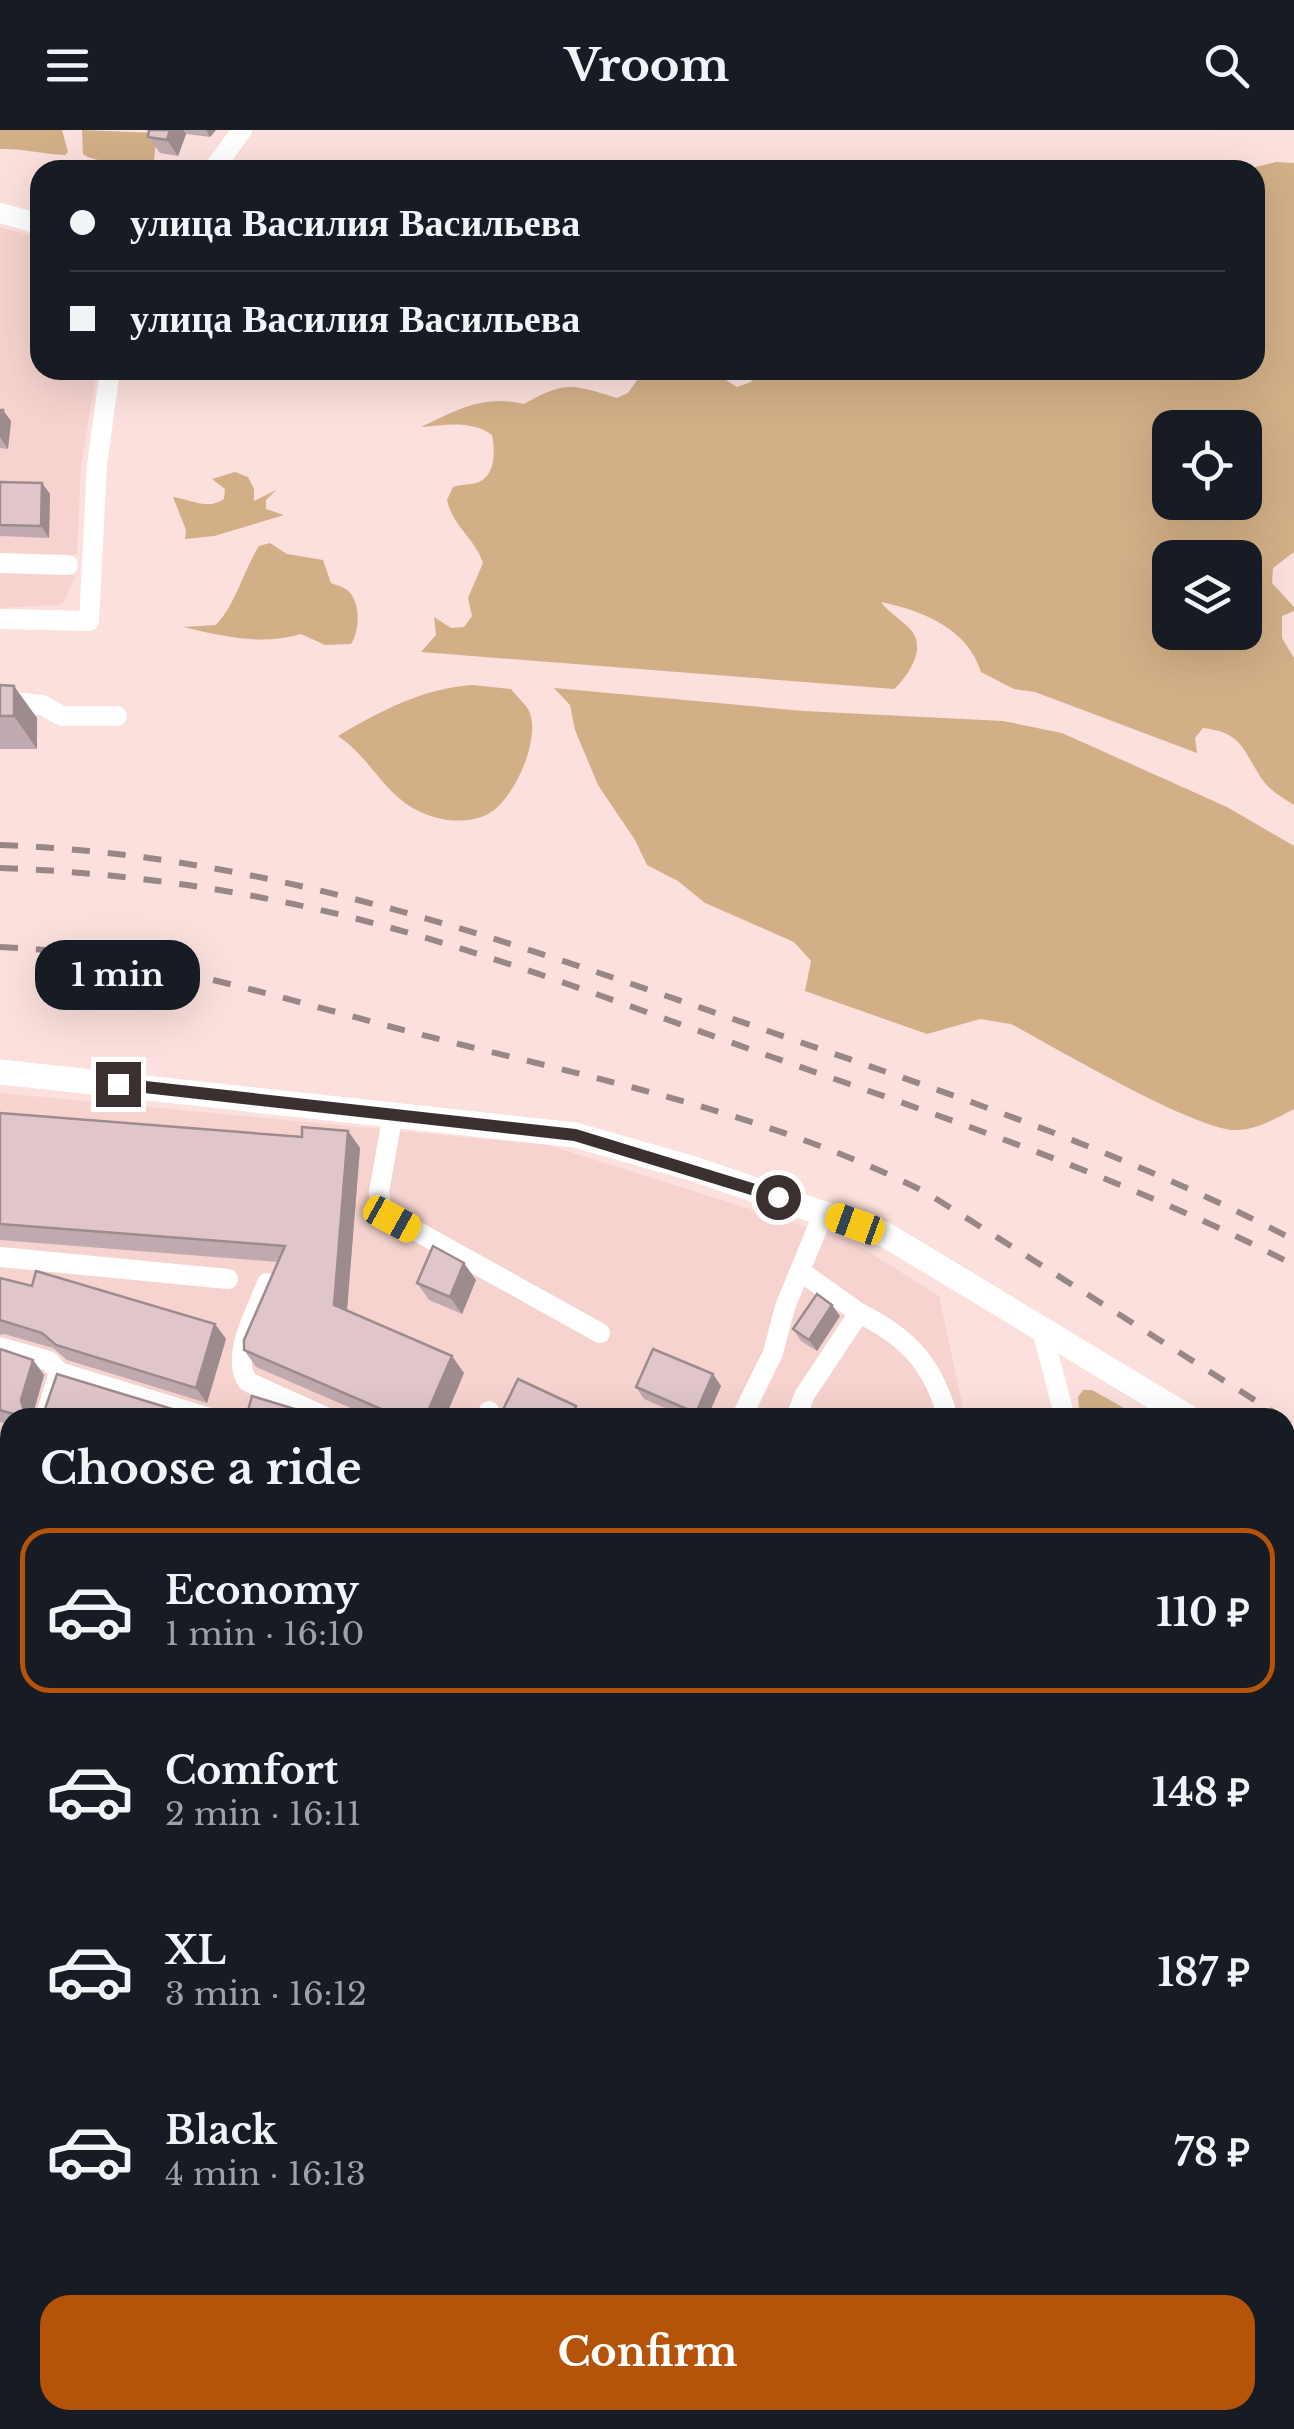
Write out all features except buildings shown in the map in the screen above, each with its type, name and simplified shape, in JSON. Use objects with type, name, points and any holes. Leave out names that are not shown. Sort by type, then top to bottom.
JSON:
[{"type":"main road","points":[[0,1072],[575,1135],[694,1169],[886,1236],[1174,1408]]},
{"type":"street","points":[[220,160],[242,130]]},
{"type":"street","points":[[0,214],[30,222]]},
{"type":"street","points":[[0,618],[89,622],[97,465],[109,380]]},
{"type":"street","points":[[0,563],[68,565]]},
{"type":"street","points":[[0,701],[42,704],[62,716],[117,716]]},
{"type":"street","points":[[393,1113],[379,1192],[382,1212],[600,1334]]},
{"type":"street","points":[[746,1408],[774,1353],[785,1307],[824,1212]]},
{"type":"street","points":[[0,1257],[228,1279]]},
{"type":"street","points":[[800,1271],[858,1313],[892,1329],[924,1362],[944,1408]]},
{"type":"street","points":[[268,1283],[243,1350],[242,1373],[248,1382],[306,1408]]},
{"type":"street","points":[[800,1408],[858,1313]]},
{"type":"street","points":[[1041,1326],[1062,1408]]},
{"type":"street","points":[[0,1347],[48,1362],[59,1372],[177,1408]]},
{"type":"street","points":[[49,1408],[59,1372]]},
{"type":"shaded area","points":[[0,130],[62,130],[68,152],[65,155],[0,149]]},
{"type":"shaded area","points":[[82,130],[157,133],[154,160],[97,160],[83,154]]},
{"type":"shaded area","points":[[1294,163],[1294,552],[1273,568],[1272,583],[1294,607],[1294,611],[1282,616],[1282,638],[1294,658],[1294,805],[1268,787],[1240,744],[1227,734],[1203,728],[1195,738],[1197,753],[1035,692],[1014,689],[981,672],[965,644],[942,624],[881,602],[911,630],[917,645],[910,670],[894,689],[421,652],[436,635],[434,617],[451,628],[464,627],[472,616],[468,598],[483,563],[447,500],[453,487],[485,479],[494,455],[492,435],[484,430],[458,425],[421,427],[471,405],[496,401],[524,404],[560,388],[579,388],[617,398],[628,393],[637,380],[726,380],[737,387],[752,380],[1265,380],[1265,165]]},
{"type":"shaded area","points":[[0,227],[30,235],[30,380],[95,380],[81,466],[77,553],[68,559],[68,573],[75,577],[59,605],[0,608]]},
{"type":"shaded area","points":[[235,472],[248,477],[254,501],[276,490],[266,500],[266,509],[284,515],[214,536],[185,539],[186,530],[173,497],[205,504],[217,502],[224,499],[225,489],[212,479]]},
{"type":"shaded area","points":[[270,543],[287,554],[323,560],[331,583],[352,595],[358,616],[351,644],[325,645],[301,634],[242,638],[183,627],[216,625],[259,546]]},
{"type":"shaded area","points":[[473,685],[511,689],[529,710],[532,725],[528,754],[515,783],[498,807],[483,816],[448,820],[408,805],[338,736],[403,702]]},
{"type":"shaded area","points":[[554,688],[804,711],[1003,721],[1062,733],[1227,807],[1294,846],[1294,1109],[1252,1128],[1216,1126],[1158,1103],[1011,1024],[980,1019],[927,1034],[805,991],[811,961],[794,942],[705,903],[678,881],[647,865],[598,785],[575,730],[570,705]]},
{"type":"shaded area","points":[[0,1093],[548,1145],[851,1241],[939,1296],[963,1408],[0,1408]]},
{"type":"shaded area","points":[[1083,1390],[1092,1390],[1124,1408],[1079,1408],[1078,1397]]},
{"type":"railway","points":[[0,845],[101,852],[200,866],[296,885],[485,936],[1035,1126],[1166,1179],[1294,1240]]},
{"type":"railway","points":[[0,868],[150,880],[249,895],[347,916],[443,943],[586,990],[1038,1152],[1168,1205],[1294,1265]]},
{"type":"railway","points":[[0,947],[105,958],[209,979],[676,1099],[804,1140],[927,1193],[1267,1408]]},
{"type":"route","points":[[118,1084],[575,1135],[778,1197]]}]
